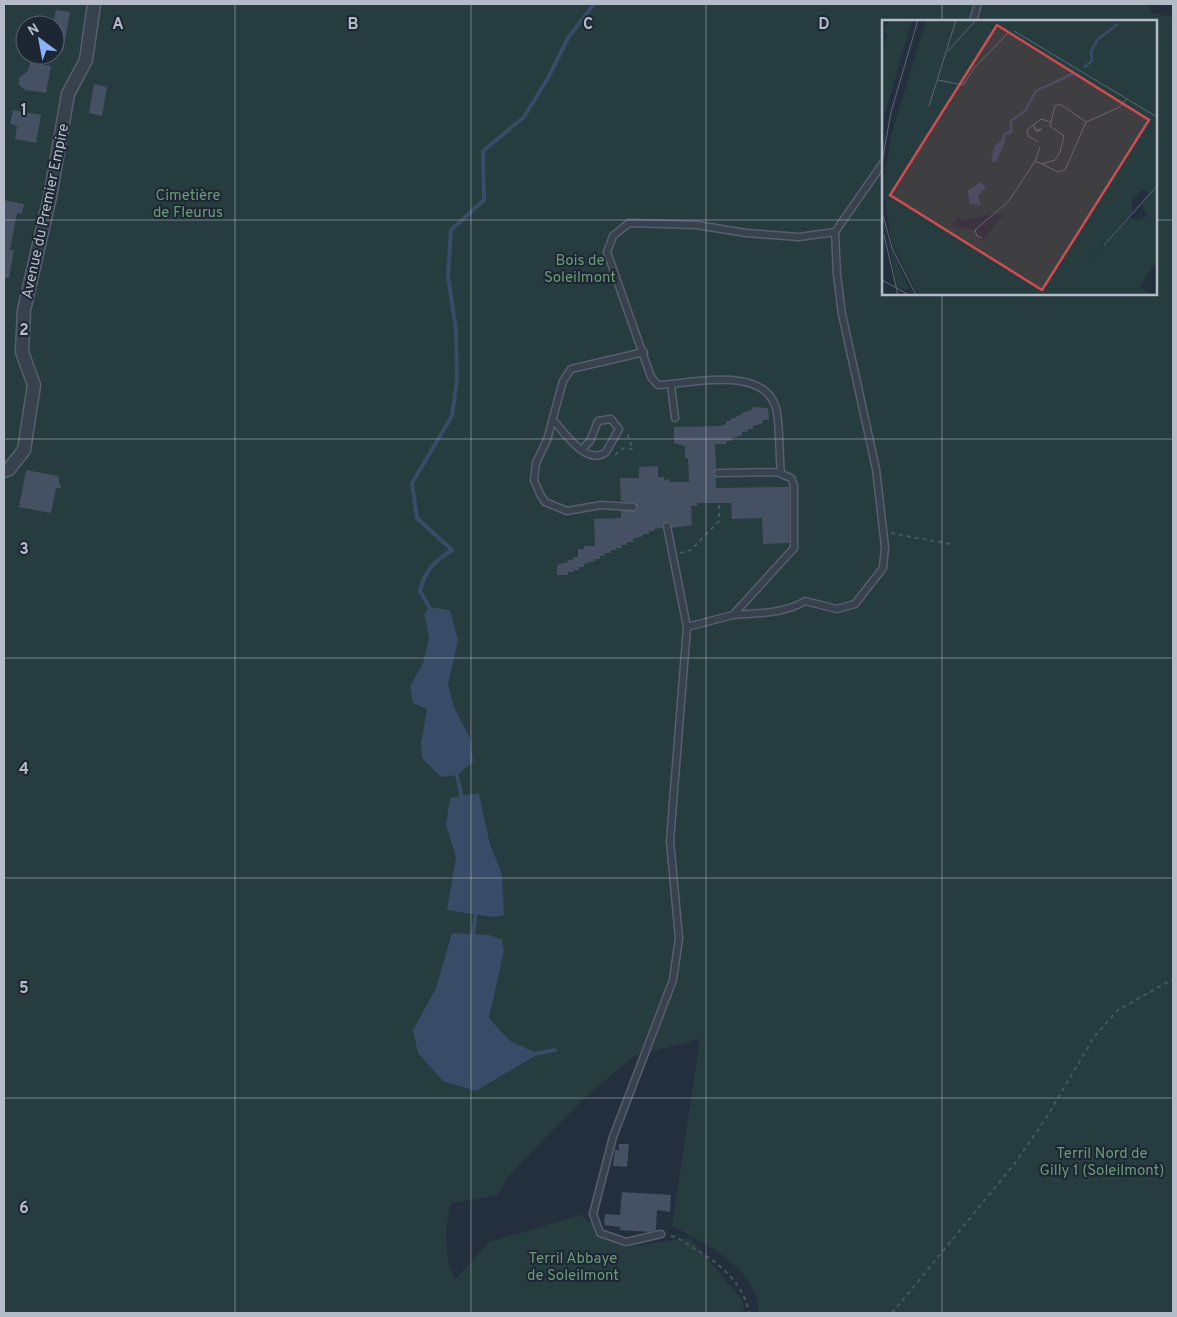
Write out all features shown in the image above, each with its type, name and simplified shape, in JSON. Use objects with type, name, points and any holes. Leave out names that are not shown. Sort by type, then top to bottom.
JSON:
[{"type":"street","name":"Avenue du Premier Empire","points":[[4,471],[9,469],[24,450],[34,385],[22,352],[24,310],[50,196],[68,94],[86,60],[94,4]]},
{"type":"lane","points":[[973,20],[978,4]]},
{"type":"lane","points":[[687,627],[733,615],[768,612],[794,607],[805,600],[837,609],[855,604],[883,568],[884,547],[876,468],[842,314],[837,275],[835,232],[882,164]]},
{"type":"lane","points":[[780,472],[777,412],[773,401],[759,387],[736,380],[718,379],[658,385],[651,377],[644,352],[621,295],[607,252],[613,236],[629,223],[697,225],[746,233],[799,237],[835,232]]},
{"type":"lane","points":[[633,507],[602,504],[566,512],[545,502],[534,480],[536,463],[547,440],[563,381],[571,369],[644,352]]},
{"type":"lane","points":[[671,385],[674,418]]},
{"type":"lane","points":[[553,420],[581,450],[590,455],[602,455],[619,429],[611,419],[598,422],[590,441],[581,450]]},
{"type":"lane","points":[[718,473],[780,472],[791,478],[794,485],[794,548],[733,615]]},
{"type":"lane","points":[[661,1234],[626,1242],[600,1233],[593,1214],[613,1137],[673,980],[679,938],[670,841],[687,627],[666,526]]},
{"type":"path","points":[[602,455],[613,456],[624,448],[633,449],[627,431],[619,429]]},
{"type":"path","points":[[672,555],[691,550],[719,521],[719,505]]},
{"type":"path","points":[[882,531],[950,544]]},
{"type":"path","points":[[892,1313],[1016,1162],[1046,1118],[1094,1037],[1118,1010],[1173,979]]},
{"type":"path","points":[[661,1234],[675,1236],[712,1259],[736,1282],[747,1302],[749,1313]]},
{"type":"green space","points":[[4,4],[1150,4],[1151,13],[1173,17],[1173,1313],[759,1313],[756,1297],[750,1283],[740,1271],[715,1250],[672,1226],[700,1039],[634,1056],[589,1094],[548,1135],[511,1174],[496,1196],[451,1203],[447,1222],[446,1242],[451,1271],[455,1280],[489,1242],[581,1215],[625,1247],[690,1238],[743,1301],[744,1313],[4,1313]],"holes":[[[424,614],[451,664],[448,683],[454,707],[470,738],[421,743],[427,709],[410,686],[423,663],[429,638]],[[479,793],[490,844],[502,874],[447,910],[456,857]],[[504,951],[489,1018],[509,1040],[537,1054],[476,1091],[413,1030],[436,988]]]},
{"type":"water","points":[[429,607],[450,610],[458,640],[448,683],[454,707],[470,738],[473,762],[457,775],[441,777],[422,758],[421,743],[427,709],[413,703],[410,686],[423,663],[429,638],[424,614]]},
{"type":"water","points":[[479,793],[490,844],[502,874],[504,915],[493,917],[447,910],[456,857],[446,825],[450,798]]},
{"type":"water","points":[[452,933],[489,935],[502,940],[504,951],[489,1018],[509,1040],[538,1054],[476,1091],[443,1081],[418,1053],[413,1030],[436,988]]},
{"type":"building","points":[[56,10],[70,12],[65,40],[65,15],[55,15]]},
{"type":"building","points":[[29,65],[51,66],[46,93],[25,90],[19,85],[19,78],[28,71]]},
{"type":"building","points":[[94,84],[107,87],[102,116],[89,113]]},
{"type":"building","points":[[13,110],[41,115],[36,143],[15,139],[17,126],[10,124]]},
{"type":"building","points":[[4,200],[24,204],[22,214],[17,213],[10,250],[14,250],[9,278],[4,278]]},
{"type":"building","points":[[752,407],[768,408],[769,420],[763,420],[763,423],[753,426],[753,429],[747,429],[748,432],[742,432],[742,435],[732,438],[731,441],[726,441],[726,444],[715,444],[716,469],[713,474],[716,477],[716,488],[789,487],[789,543],[763,544],[762,518],[732,519],[731,503],[697,503],[697,506],[691,506],[692,525],[672,528],[670,522],[666,521],[662,528],[649,531],[649,534],[643,534],[643,536],[633,539],[633,542],[627,542],[627,545],[621,545],[622,548],[611,550],[611,553],[605,553],[605,556],[600,556],[600,559],[584,564],[584,567],[579,567],[579,570],[568,572],[568,575],[557,575],[557,565],[568,562],[567,560],[573,560],[573,557],[578,557],[578,549],[584,549],[584,546],[595,546],[594,519],[621,518],[621,511],[637,510],[635,503],[621,501],[620,478],[639,478],[639,467],[658,466],[658,477],[664,477],[664,480],[669,479],[670,482],[689,482],[688,458],[685,458],[685,446],[674,443],[674,427],[720,426],[726,424],[726,421],[731,421],[731,418],[742,415],[741,413],[752,410]]},
{"type":"building","points":[[26,470],[58,476],[61,488],[56,488],[51,513],[19,507]]},
{"type":"building","points":[[619,1144],[629,1144],[627,1167],[613,1166],[615,1150],[619,1150]]},
{"type":"building","points":[[622,1192],[671,1195],[670,1212],[657,1210],[656,1230],[650,1232],[620,1230],[620,1227],[604,1225],[605,1214],[620,1215]]},
{"type":"waterway","points":[[431,610],[420,591],[424,578],[431,567],[452,550],[417,518],[412,483],[452,416],[457,380],[456,330],[448,276],[451,230],[484,200],[483,151],[524,117],[548,78],[568,38],[594,4]]},
{"type":"waterway","points":[[456,771],[462,798]]},
{"type":"waterway","points":[[473,936],[476,911]]},
{"type":"waterway","points":[[534,1054],[555,1050]]},
{"type":"park label","name":"Cimetière de Fleurus","points":[[188,204]]},
{"type":"park label","name":"Bois de Soleilmont","points":[[580,268]]},
{"type":"park label","name":"Terril Nord de Gilly 1 (Soleilmont)","points":[[1102,1162]]},
{"type":"park label","name":"Terril Abbaye de Soleilmont","points":[[573,1266]]}]
